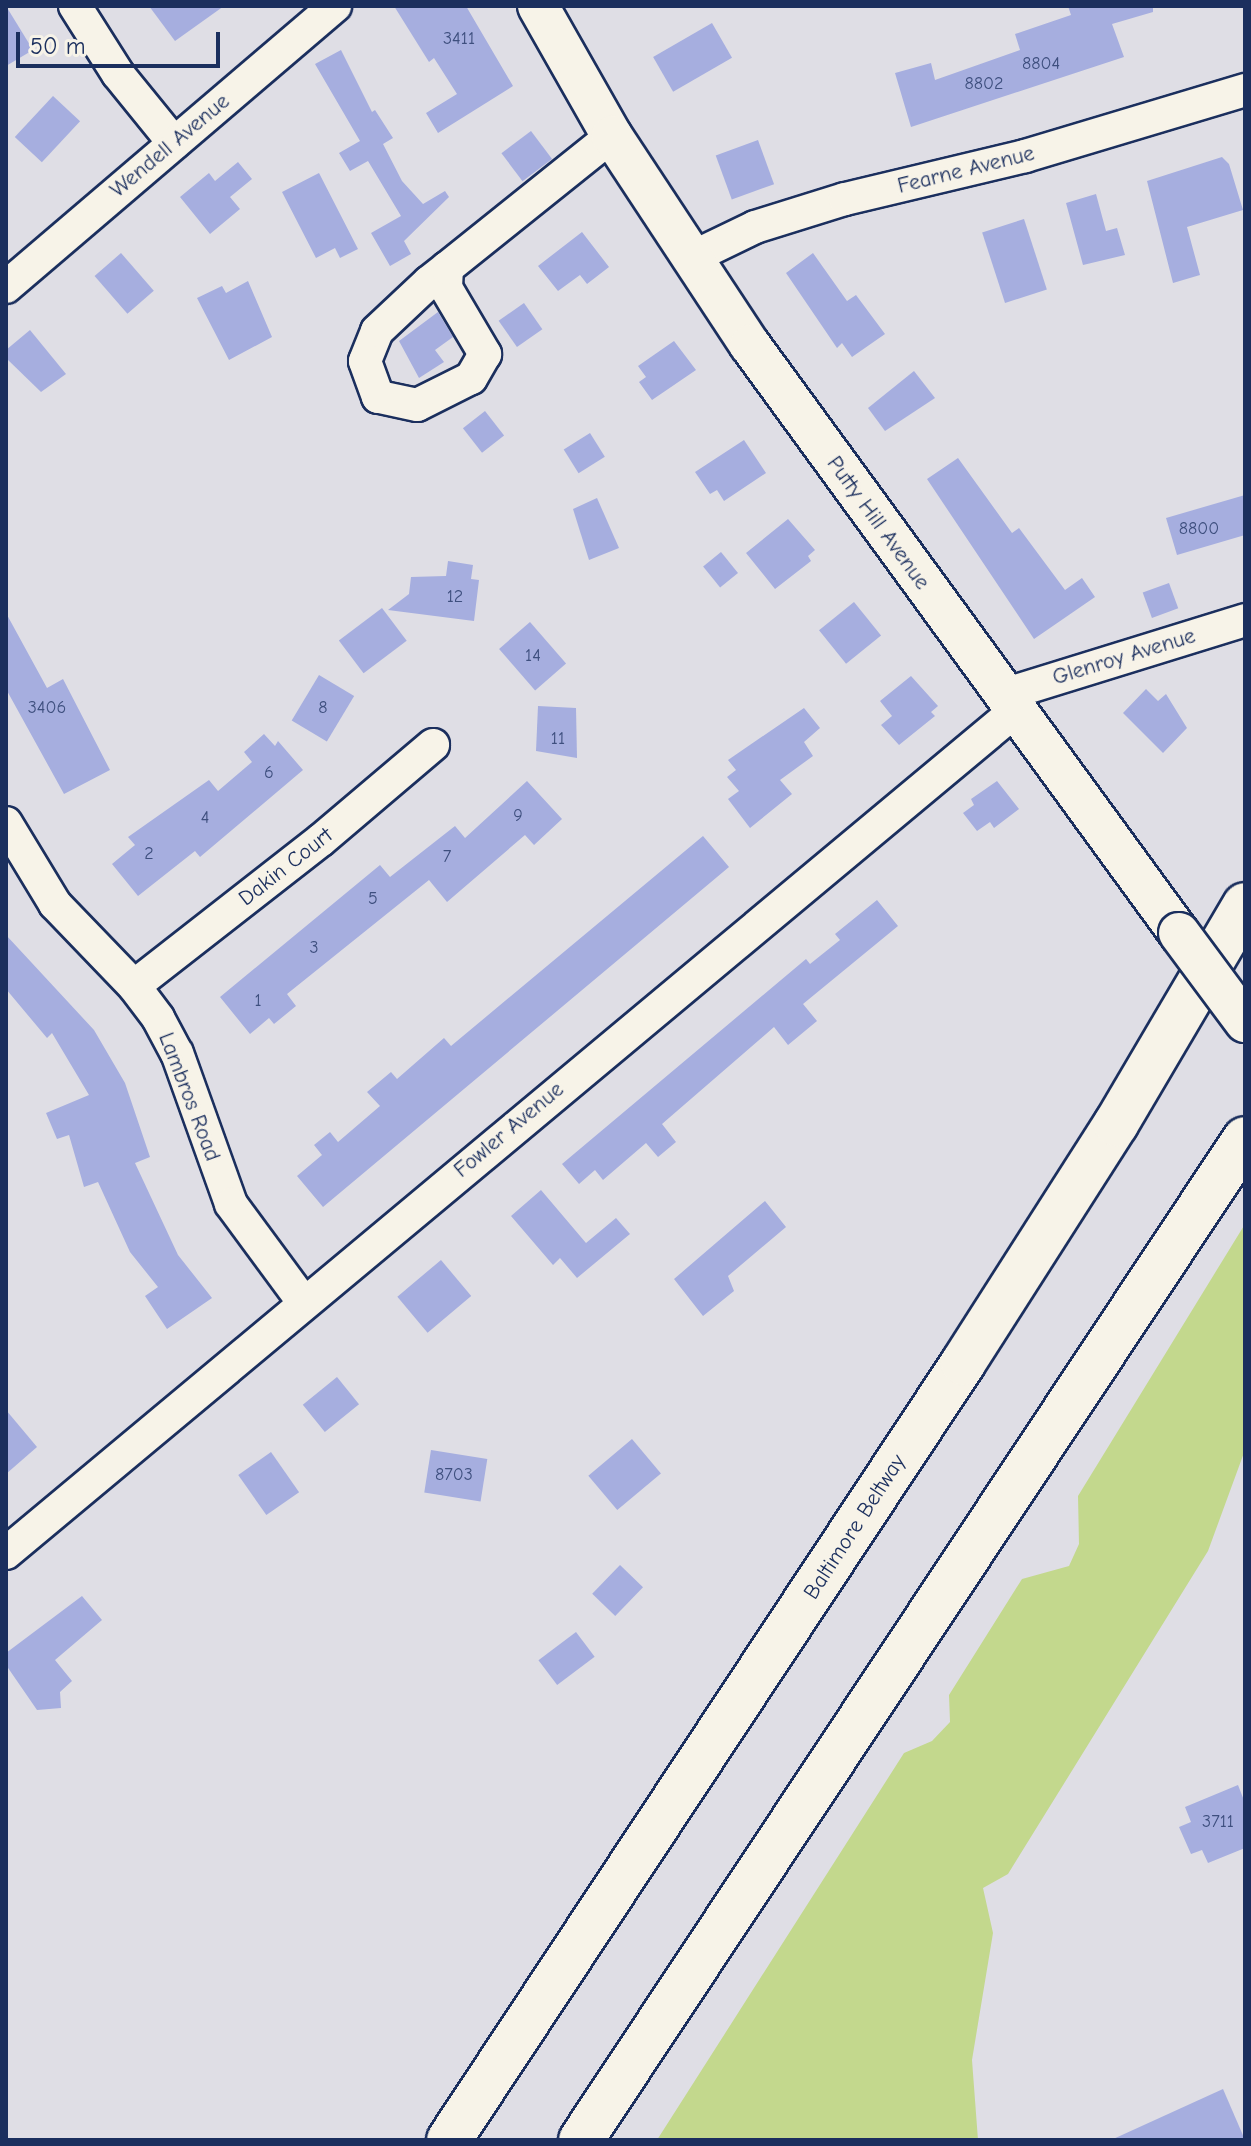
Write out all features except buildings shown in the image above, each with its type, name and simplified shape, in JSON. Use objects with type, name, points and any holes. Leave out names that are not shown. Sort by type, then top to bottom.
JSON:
[{"type":"highway","name":"Baltimore Beltway","points":[[449,2140],[963,1363],[1116,1124],[1245,905]]},
{"type":"highway","points":[[581,2140],[1245,1139]]},
{"type":"main road","name":"Putty Hill Avenue","points":[[538,6],[612,136],[691,258],[1009,703],[1245,1022]]},
{"type":"street","points":[[75,6],[118,74],[174,143]]},
{"type":"street","name":"Wendell Avenue","points":[[6,287],[335,6]]},
{"type":"street","name":"Fearne Avenue","points":[[691,258],[755,227],[845,199],[1025,156],[1245,90]]},
{"type":"street","points":[[447,268],[612,136]]},
{"type":"street","name":"Glenroy Avenue","points":[[1009,703],[1245,620]]},
{"type":"street","name":"Fowler Avenue","points":[[6,1553],[1009,703]]},
{"type":"street","name":"Dakin Court","points":[[134,986],[321,840],[433,745]]},
{"type":"street","name":"Lambros Road","points":[[6,823],[55,904],[134,986],[177,1053],[231,1204],[304,1303]]},
{"type":"green space","points":[[1245,1224],[1245,1450],[1208,1551],[1008,1874],[983,1888],[993,1933],[972,2060],[978,2140],[657,2140],[904,1753],[932,1741],[950,1722],[949,1695],[1022,1579],[1069,1566],[1079,1544],[1078,1496]]}]
